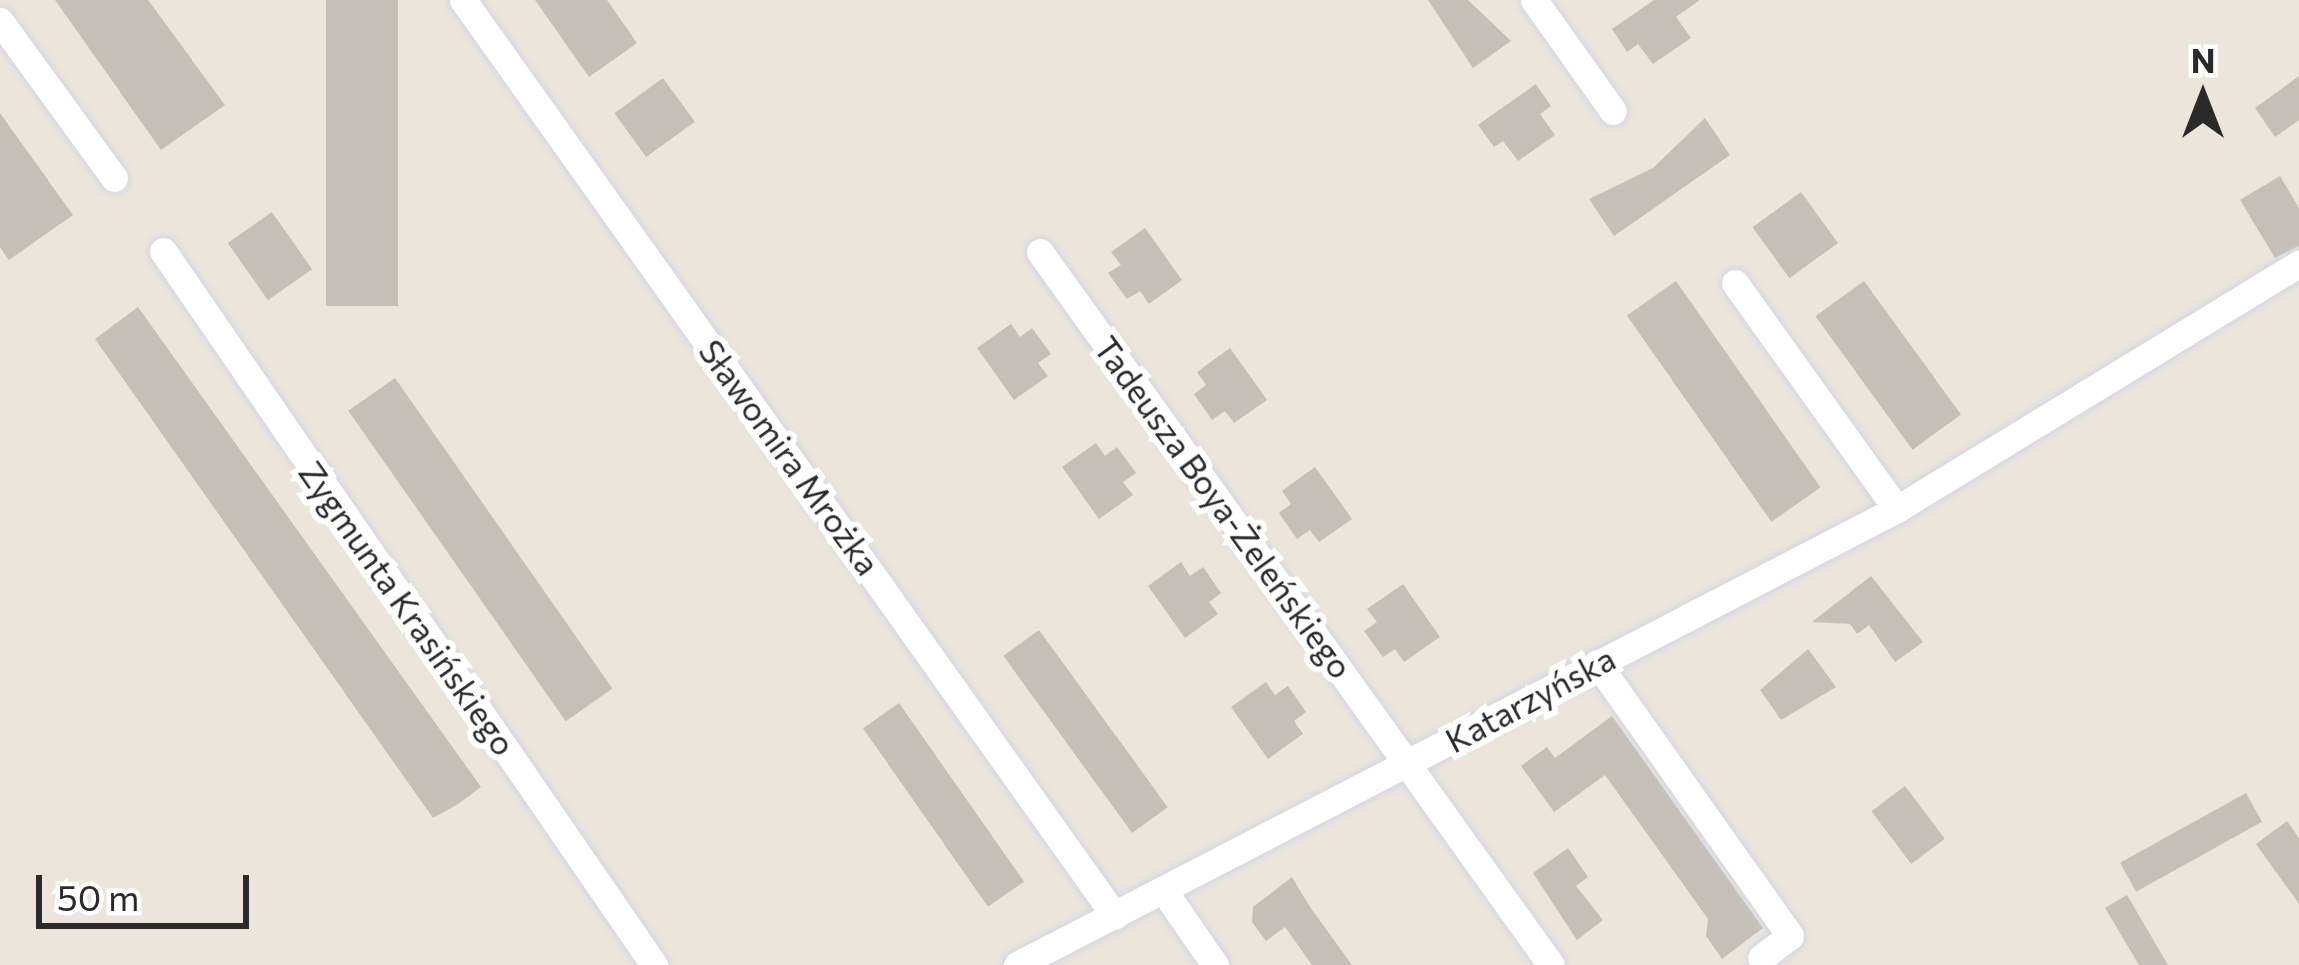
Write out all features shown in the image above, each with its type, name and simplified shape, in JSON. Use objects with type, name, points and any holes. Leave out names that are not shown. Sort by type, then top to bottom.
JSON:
[{"type":"street","name":"Sławomira Mrożka","points":[[463,0],[1115,916]]},
{"type":"street","points":[[1534,0],[1613,111]]},
{"type":"street","points":[[0,21],[115,178]]},
{"type":"street","name":"Zygmunta Krasińskiego","points":[[163,251],[654,965]]},
{"type":"street","name":"Tadeusza Boya-Żeleńskiego","points":[[1040,252],[1551,965]]},
{"type":"street","name":"Katarzyńska","points":[[1017,965],[1897,509],[2299,264]]},
{"type":"street","points":[[1735,283],[1897,509]]},
{"type":"street","points":[[1597,663],[1790,936],[1761,958]]},
{"type":"street","points":[[1164,891],[1215,965]]},
{"type":"building","points":[[55,0],[148,0],[225,105],[161,150]]},
{"type":"building","points":[[326,0],[398,0],[398,306],[326,306]]},
{"type":"building","points":[[535,0],[607,0],[637,43],[589,77]]},
{"type":"building","points":[[1428,0],[1468,0],[1511,41],[1473,68]]},
{"type":"building","points":[[1654,0],[1700,0],[1676,17],[1691,38],[1653,64],[1638,44],[1627,52],[1612,29]]},
{"type":"building","points":[[2299,76],[2299,120],[2275,137],[2255,108]]},
{"type":"building","points":[[663,78],[695,122],[646,157],[614,113]]},
{"type":"building","points":[[1536,84],[1551,106],[1540,114],[1555,135],[1518,161],[1503,141],[1494,147],[1478,125]]},
{"type":"building","points":[[0,113],[73,215],[9,260],[0,247]]},
{"type":"building","points":[[1705,118],[1730,155],[1614,236],[1589,199],[1653,168]]},
{"type":"building","points":[[2280,176],[2299,208],[2299,246],[2275,258],[2240,200]]},
{"type":"building","points":[[1801,192],[1838,243],[1789,278],[1752,227]]},
{"type":"building","points":[[272,212],[312,269],[268,300],[228,243]]},
{"type":"building","points":[[1145,228],[1182,280],[1149,304],[1140,291],[1127,299],[1108,273],[1121,265],[1111,252]]},
{"type":"building","points":[[1676,281],[1821,487],[1771,522],[1627,315]]},
{"type":"building","points":[[1864,281],[1961,414],[1912,450],[1815,316]]},
{"type":"building","points":[[138,307],[481,787],[458,804],[433,818],[95,339]]},
{"type":"building","points":[[1011,324],[1020,337],[1032,328],[1051,354],[1038,363],[1048,376],[1014,400],[977,348]]},
{"type":"building","points":[[1230,348],[1267,400],[1234,423],[1225,411],[1212,420],[1194,394],[1206,385],[1197,372]]},
{"type":"building","points":[[395,378],[612,688],[566,721],[348,411]]},
{"type":"building","points":[[1096,443],[1105,456],[1117,447],[1136,473],[1123,482],[1133,495],[1099,519],[1062,467]]},
{"type":"building","points":[[1315,467],[1352,519],[1319,542],[1310,530],[1297,539],[1279,513],[1291,504],[1282,491]]},
{"type":"building","points":[[1181,562],[1190,576],[1203,567],[1221,593],[1209,602],[1218,614],[1185,638],[1148,586]]},
{"type":"building","points":[[1871,576],[1923,642],[1895,662],[1869,625],[1857,634],[1850,624],[1812,622]]},
{"type":"building","points":[[1403,584],[1440,637],[1404,662],[1395,649],[1383,657],[1364,631],[1377,622],[1367,609]]},
{"type":"building","points":[[1039,630],[1168,807],[1132,833],[1003,656]]},
{"type":"building","points":[[1808,649],[1836,687],[1781,720],[1760,690]]},
{"type":"building","points":[[1266,682],[1275,695],[1288,686],[1306,712],[1294,721],[1303,734],[1268,759],[1231,707]]},
{"type":"building","points":[[899,703],[1024,882],[988,907],[863,728]]},
{"type":"building","points":[[1612,716],[1763,928],[1722,959],[1706,936],[1708,919],[1605,775],[1554,812],[1521,766],[1547,747],[1555,758]]},
{"type":"building","points":[[1905,786],[1945,839],[1911,864],[1871,811]]},
{"type":"building","points":[[2246,793],[2262,822],[2136,892],[2120,863]]},
{"type":"building","points":[[2287,821],[2299,838],[2299,904],[2256,844]]},
{"type":"building","points":[[1568,848],[1588,877],[1576,886],[1603,920],[1577,940],[1533,873]]},
{"type":"building","points":[[1292,877],[1352,965],[1312,965],[1285,927],[1266,941],[1252,922],[1253,907]]},
{"type":"building","points":[[2127,895],[2168,965],[2139,965],[2105,908]]}]
